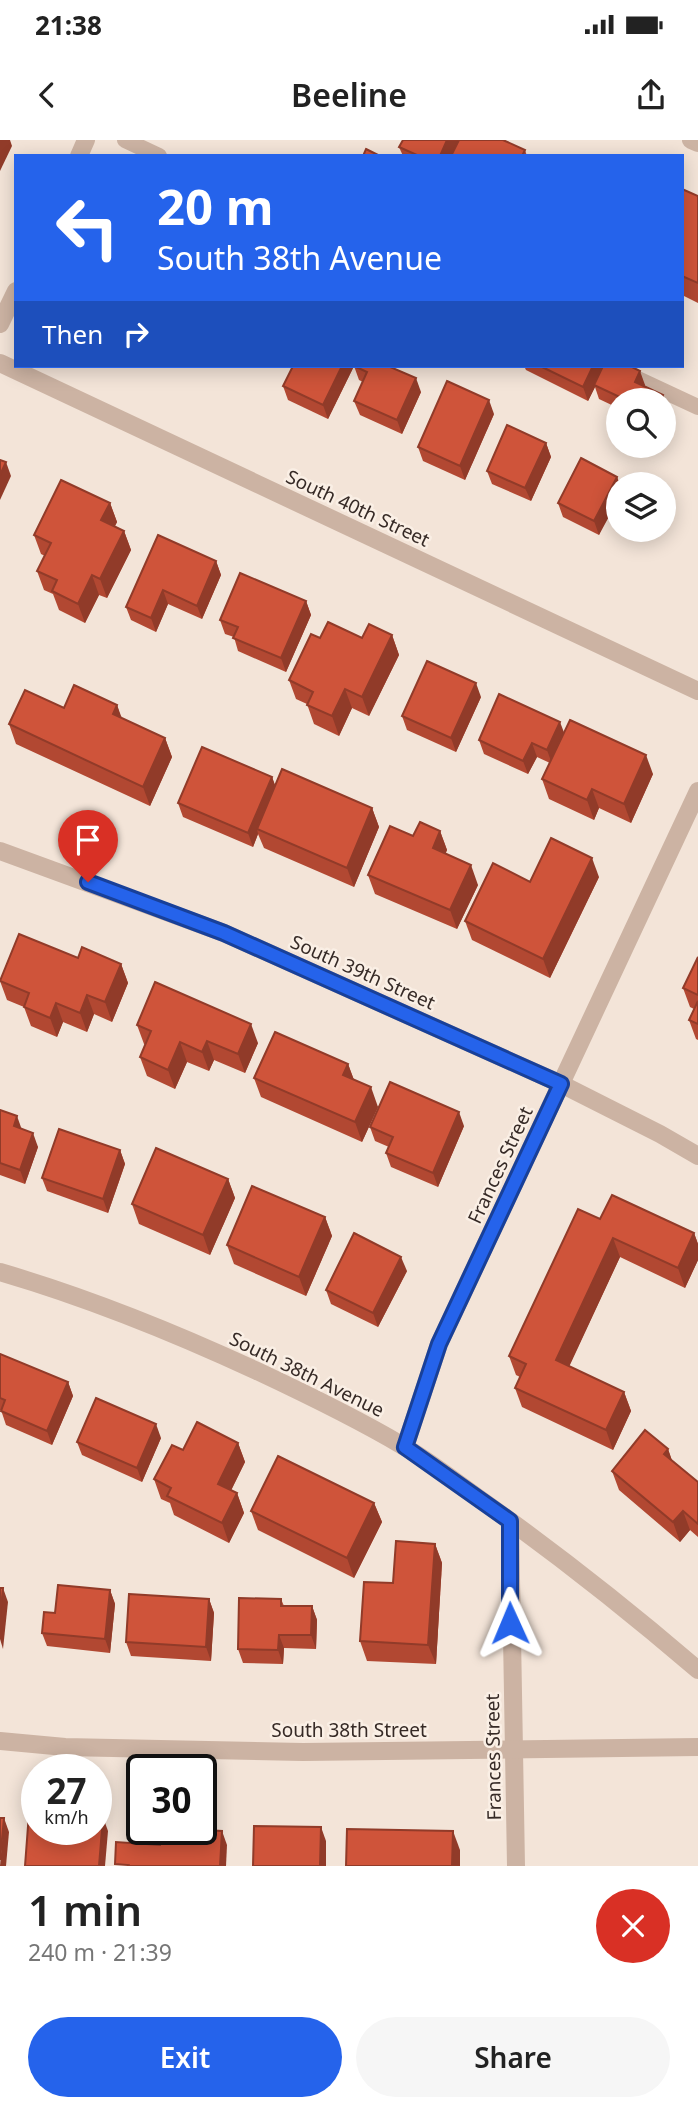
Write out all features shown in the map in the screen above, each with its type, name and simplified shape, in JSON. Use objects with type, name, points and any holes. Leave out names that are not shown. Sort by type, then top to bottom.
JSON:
[{"type":"street","points":[[691,140],[698,143]]},
{"type":"street","points":[[0,324],[14,295]]},
{"type":"street","name":"South 40th Street","points":[[0,363],[698,691]]},
{"type":"street","name":"Frances Street","points":[[405,1447],[439,1344],[698,791]]},
{"type":"street","name":"South 39th Street","points":[[0,851],[224,933],[561,1084],[698,1156]]},
{"type":"street","name":"South 38th Avenue","points":[[0,1272],[53,1287],[185,1338],[314,1398],[405,1447],[510,1521],[635,1617],[698,1671]]},
{"type":"street","name":"Frances Street","points":[[510,1521],[516,1866]]},
{"type":"street","name":"South 38th Street","points":[[0,1741],[65,1747],[303,1752],[698,1747]]},
{"type":"lane","points":[[125,140],[155,154]]},
{"type":"lane","points":[[614,368],[698,407]]},
{"type":"building","points":[[403,140],[447,140],[441,154],[415,154],[399,147]]},
{"type":"building","points":[[459,140],[503,140],[525,150],[523,154],[452,154]]},
{"type":"building","points":[[684,190],[698,196],[698,283],[684,277]]},
{"type":"building","points":[[292,368],[341,368],[323,405],[283,386]]},
{"type":"building","points":[[358,368],[393,368],[416,378],[397,420],[354,401],[367,372]]},
{"type":"building","points":[[544,368],[592,368],[583,387]]},
{"type":"building","points":[[602,368],[634,368],[640,371],[635,382],[648,388],[606,388],[606,391],[594,385]]},
{"type":"building","points":[[447,381],[489,400],[460,466],[418,447]]},
{"type":"building","points":[[507,425],[546,443],[525,488],[487,471]]},
{"type":"building","points":[[581,458],[608,472],[606,498],[594,521],[558,503]]},
{"type":"building","points":[[0,460],[6,462],[0,475]]},
{"type":"building","points":[[61,480],[110,503],[101,520],[124,531],[100,579],[92,575],[78,604],[52,591],[57,580],[37,571],[51,543],[34,535]]},
{"type":"building","points":[[158,535],[216,561],[197,606],[163,590],[151,618],[126,607]]},
{"type":"building","points":[[240,573],[306,601],[281,658],[233,638],[238,627],[220,620]]},
{"type":"building","points":[[328,622],[362,638],[369,624],[392,635],[362,697],[345,689],[332,716],[307,705],[313,692],[289,680],[311,634],[320,638]]},
{"type":"building","points":[[427,661],[476,683],[451,738],[402,716]]},
{"type":"building","points":[[74,685],[117,705],[113,714],[165,738],[143,787],[9,724],[25,690],[64,708]]},
{"type":"building","points":[[499,694],[560,722],[547,750],[532,743],[523,761],[479,740]]},
{"type":"building","points":[[570,720],[646,755],[624,804],[592,789],[587,800],[542,779]]},
{"type":"building","points":[[202,747],[272,777],[248,833],[178,803]]},
{"type":"building","points":[[282,769],[372,808],[347,868],[257,829]]},
{"type":"building","points":[[420,822],[440,831],[433,848],[471,865],[450,910],[368,875],[390,826],[413,836]]},
{"type":"building","points":[[551,838],[592,858],[543,959],[465,921],[493,863],[530,882]]},
{"type":"building","points":[[19,934],[78,958],[82,947],[121,964],[105,1002],[87,995],[80,1013],[56,1003],[50,1018],[24,1007],[29,993],[0,981]]},
{"type":"building","points":[[698,957],[698,995],[683,988]]},
{"type":"building","points":[[155,982],[251,1024],[238,1054],[207,1041],[202,1052],[180,1042],[168,1070],[140,1057],[151,1031],[137,1025]]},
{"type":"building","points":[[698,1001],[698,1024],[689,1020]]},
{"type":"building","points":[[275,1032],[348,1064],[343,1075],[371,1087],[355,1122],[254,1078]]},
{"type":"building","points":[[390,1082],[459,1112],[433,1173],[386,1153],[393,1137],[370,1127]]},
{"type":"building","points":[[0,1110],[17,1116],[14,1126],[33,1133],[20,1170],[0,1163]]},
{"type":"building","points":[[59,1129],[120,1150],[103,1199],[42,1178]]},
{"type":"building","points":[[156,1148],[228,1179],[203,1235],[132,1204]]},
{"type":"building","points":[[252,1186],[325,1217],[299,1277],[227,1245]]},
{"type":"building","points":[[612,1195],[694,1233],[678,1268],[613,1238],[556,1360],[624,1392],[606,1430],[515,1388],[526,1364],[509,1356],[578,1209],[600,1219]]},
{"type":"building","points":[[354,1233],[401,1257],[373,1313],[326,1290]]},
{"type":"building","points":[[0,1354],[68,1382],[47,1431],[1,1411],[5,1400],[0,1398]]},
{"type":"building","points":[[96,1398],[156,1424],[137,1468],[77,1442]]},
{"type":"building","points":[[197,1422],[238,1443],[218,1484],[237,1493],[222,1523],[167,1496],[171,1488],[154,1479],[172,1445],[183,1450]]},
{"type":"building","points":[[645,1430],[668,1449],[664,1454],[698,1482],[698,1524],[683,1511],[673,1522],[612,1471]]},
{"type":"building","points":[[278,1456],[374,1503],[347,1558],[251,1511]]},
{"type":"building","points":[[396,1541],[435,1544],[428,1645],[360,1641],[364,1582],[393,1583]]},
{"type":"building","points":[[58,1585],[110,1590],[105,1639],[42,1633],[44,1612],[55,1613]]},
{"type":"building","points":[[0,1588],[3,1588],[0,1617]]},
{"type":"building","points":[[129,1594],[209,1599],[206,1647],[126,1642]]},
{"type":"building","points":[[239,1598],[281,1599],[281,1606],[312,1606],[311,1635],[279,1635],[278,1650],[238,1649]]},
{"type":"building","points":[[0,1818],[4,1818],[0,1860]]},
{"type":"building","points":[[254,1826],[321,1827],[320,1866],[253,1866]]},
{"type":"building","points":[[347,1829],[453,1831],[452,1866],[346,1866]]},
{"type":"building","points":[[217,1831],[222,1831],[220,1866],[115,1864],[116,1842],[126,1843],[126,1845],[217,1845]]},
{"type":"building","points":[[27,1845],[101,1845],[99,1866],[25,1866]]},
{"type":"route","points":[[88,882],[224,933],[561,1084],[439,1344],[405,1447],[510,1521],[510,1623]]}]
